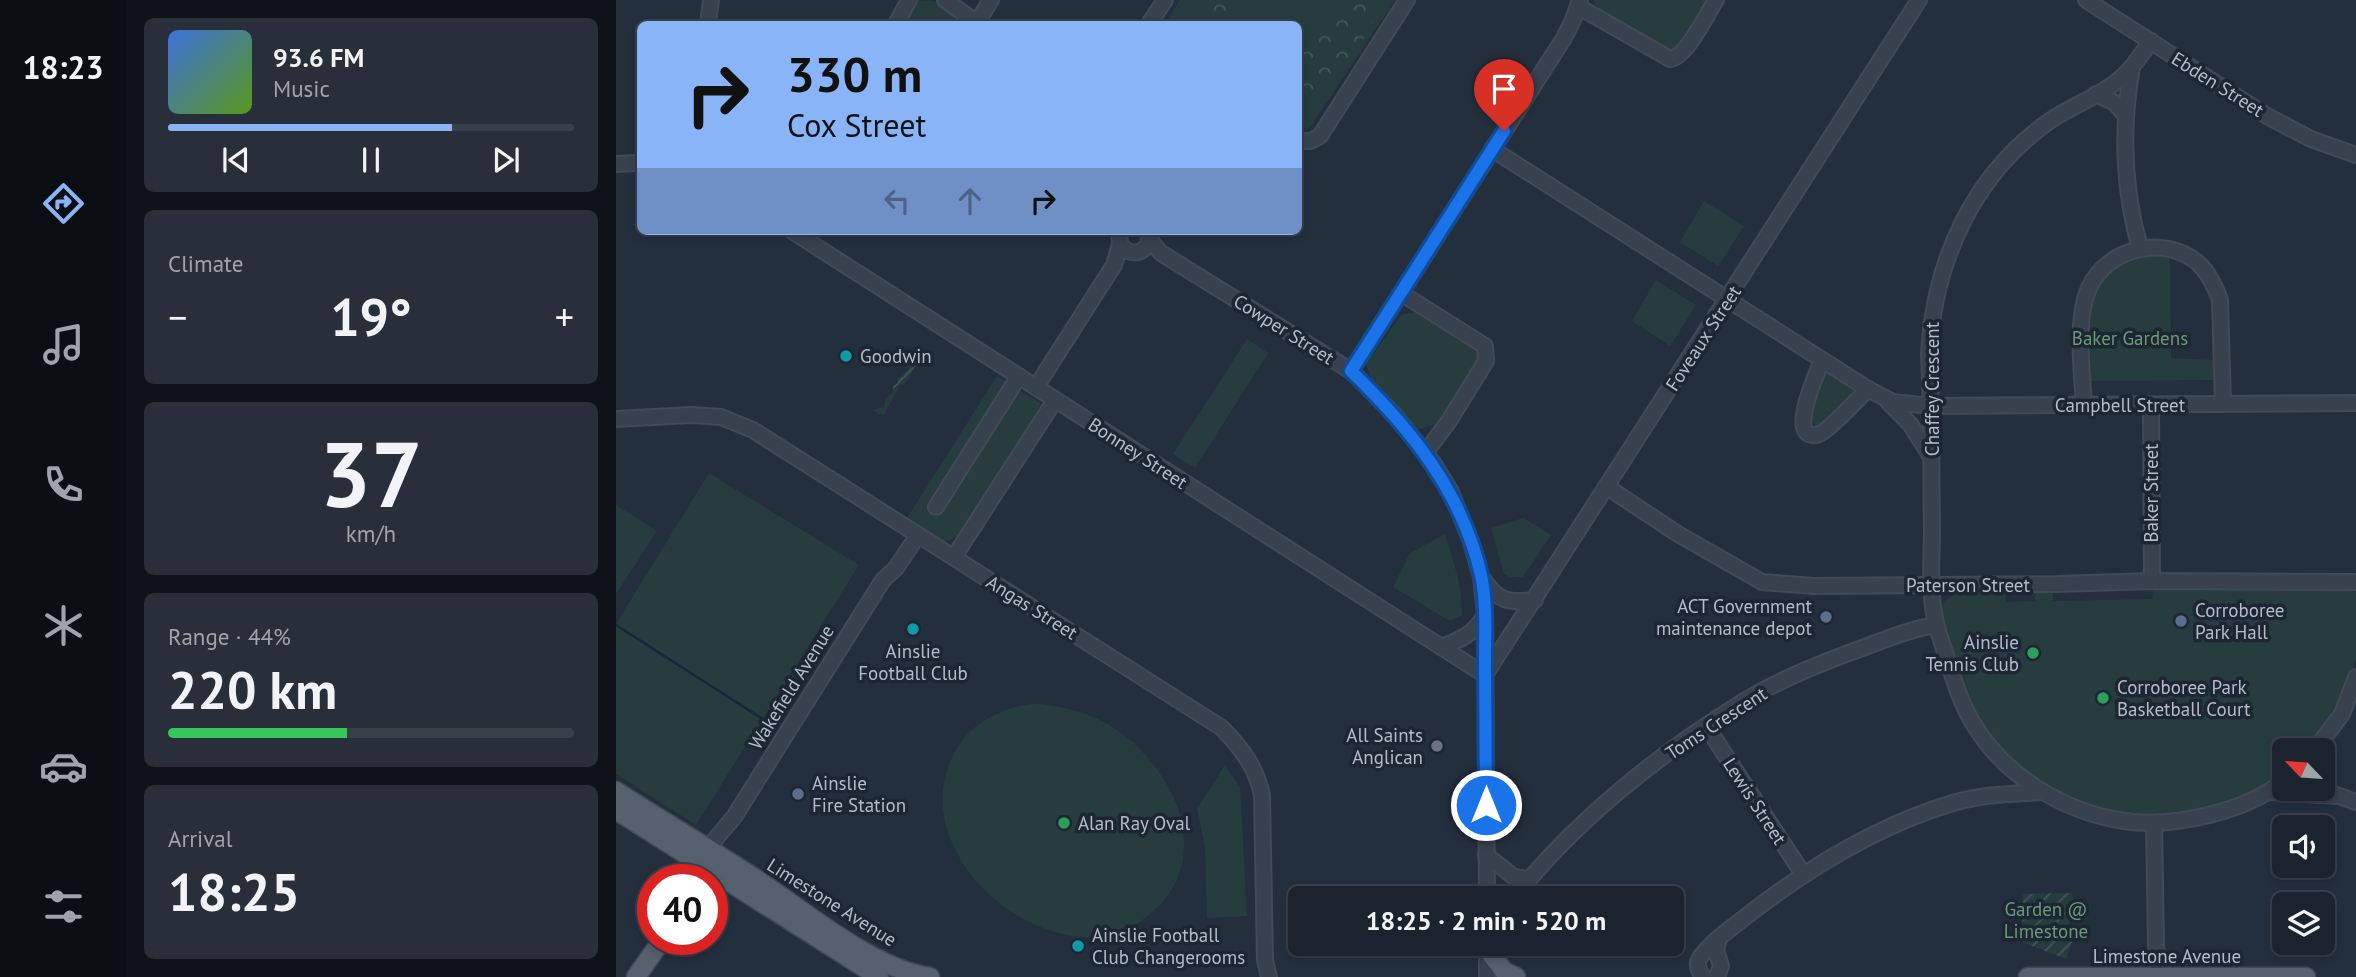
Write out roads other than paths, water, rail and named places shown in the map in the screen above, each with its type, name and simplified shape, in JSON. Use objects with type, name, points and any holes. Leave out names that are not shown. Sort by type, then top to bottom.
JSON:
[{"type":"main road","points":[[616,791],[650,822],[706,862]]},
{"type":"main road","points":[[616,810],[650,822]]},
{"type":"main road","name":"Limestone Avenue","points":[[706,862],[744,890],[879,977]]},
{"type":"main road","name":"Limestone Avenue","points":[[706,862],[859,949],[897,967],[930,977]]},
{"type":"main road","points":[[728,887],[744,890]]},
{"type":"main road","points":[[636,977],[647,955]]},
{"type":"main road","points":[[636,977],[651,955]]},
{"type":"main road","points":[[1494,956],[1504,971],[1516,977]]},
{"type":"main road","name":"Limestone Avenue","points":[[2028,977],[2306,977]]},
{"type":"street","points":[[708,21],[711,0]]},
{"type":"street","points":[[898,21],[909,0]]},
{"type":"street","points":[[945,0],[973,21]]},
{"type":"street","points":[[979,21],[991,0]]},
{"type":"street","points":[[1151,21],[1165,0]]},
{"type":"street","points":[[1302,141],[1311,141],[1320,136],[1407,0]]},
{"type":"street","points":[[1351,371],[1564,37],[1580,3],[1670,59],[1676,59],[1684,51],[1716,0]]},
{"type":"street","name":"Foveaux Street","points":[[1485,675],[1919,0]]},
{"type":"street","name":"Ebden Street","points":[[2086,0],[2291,129],[2321,144],[2356,155]]},
{"type":"street","points":[[2140,248],[2130,211],[2125,173],[2125,115],[2132,67],[2151,41]]},
{"type":"street","name":"Chaffey Crescent","points":[[2132,67],[2116,82],[2054,118],[2019,147],[1988,181],[1966,214],[1944,263],[1933,311],[1929,354],[1932,585],[1936,625],[1955,683],[1973,723],[2010,769],[2060,802],[2105,818],[2154,823],[2208,816],[2270,792]]},
{"type":"street","points":[[2096,94],[2110,99],[2125,115]]},
{"type":"street","name":"Campbell Street","points":[[1492,149],[1868,389],[1906,405],[2356,403]]},
{"type":"street","points":[[616,164],[637,163]]},
{"type":"street","name":"Bonney Street","points":[[798,235],[1485,675]]},
{"type":"street","points":[[1036,387],[1131,240]]},
{"type":"street","name":"Cowper Street","points":[[1131,240],[1161,253],[1351,371],[1392,412],[1425,453],[1451,492],[1471,542],[1481,577],[1485,614],[1487,886]]},
{"type":"street","points":[[2084,405],[2082,331],[2086,295],[2096,276],[2109,263],[2140,248],[2160,248],[2182,254],[2197,263],[2214,284],[2220,300],[2223,404]]},
{"type":"street","points":[[1401,293],[1485,346],[1486,361],[1449,421],[1425,453]]},
{"type":"street","points":[[1822,360],[1802,416],[1807,432],[1814,435],[1824,430],[1868,389]]},
{"type":"street","points":[[936,507],[1019,376]]},
{"type":"street","name":"Campbell Street","points":[[1885,398],[1910,424],[1931,457]]},
{"type":"street","points":[[954,557],[1055,400]]},
{"type":"street","name":"Baker Street","points":[[2151,405],[2152,581]]},
{"type":"street","name":"Angas Street","points":[[616,419],[691,415],[721,418],[753,430],[1222,728],[1243,750],[1259,779],[1264,804],[1265,960],[1269,977]]},
{"type":"street","name":"Paterson Street","points":[[1607,487],[1678,534],[1762,582],[1814,586],[2152,581],[2356,582]]},
{"type":"street","name":"Wakefield Avenue","points":[[706,862],[725,839],[734,817],[883,580],[896,568],[914,532]]},
{"type":"street","points":[[1481,577],[1492,592],[1504,599],[1512,602],[1535,600]]},
{"type":"street","points":[[1441,648],[1470,634],[1479,626],[1485,614]]},
{"type":"street","name":"Toms Crescent","points":[[1523,886],[1600,808],[1653,765],[1735,706],[1826,661],[1910,629],[1936,625]]},
{"type":"street","points":[[2324,738],[2342,714],[2356,677]]},
{"type":"street","name":"Lewis Street","points":[[1707,727],[1803,874]]},
{"type":"street","points":[[1703,977],[1698,969],[1698,962],[1719,937],[1803,874],[1876,833],[1953,803],[1978,797],[2042,792]]},
{"type":"street","points":[[2270,792],[2336,796],[2356,802]]},
{"type":"street","points":[[2154,823],[2155,976]]},
{"type":"street","points":[[1486,855],[1514,877],[1529,878]]},
{"type":"street","points":[[1717,977],[1721,966],[1716,950],[1719,937]]},
{"type":"street","points":[[1487,956],[1487,977]]},
{"type":"street","name":"Angas Street","points":[[1261,977],[1265,960]]},
{"type":"waterway","points":[[616,625],[772,725]]},
{"type":"place","name":"Goodwin","points":[[846,356]]},
{"type":"place","name":"ACT Government maintenance depot","points":[[1826,617]]},
{"type":"place","name":"Corroboree Park Hall","points":[[2181,621]]},
{"type":"place","name":"Ainslie Football Club","points":[[913,629]]},
{"type":"place","name":"Ainslie Tennis Club","points":[[2033,653]]},
{"type":"place","name":"Corroboree Park Basketball Court","points":[[2103,698]]},
{"type":"place","name":"All Saints Anglican","points":[[1437,746]]},
{"type":"place","name":"Ainslie Fire Station","points":[[798,794]]},
{"type":"place","name":"Alan Ray Oval","points":[[1064,823]]},
{"type":"place","name":"Ainslie Football Club Changerooms","points":[[1078,946]]},
{"type":"park label","name":"Baker Gardens","points":[[2130,338]]},
{"type":"park label","name":"Garden @ Limestone","points":[[2046,920]]}]
